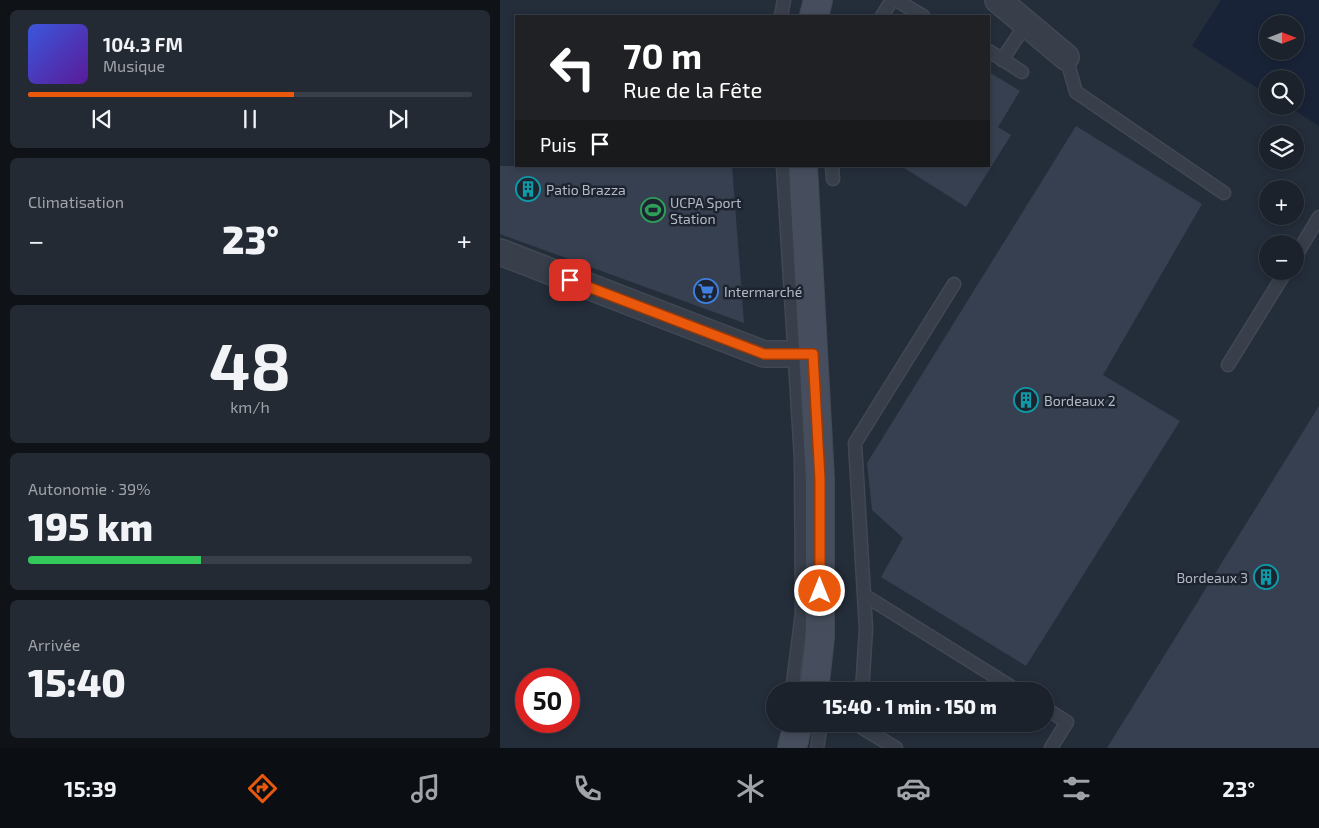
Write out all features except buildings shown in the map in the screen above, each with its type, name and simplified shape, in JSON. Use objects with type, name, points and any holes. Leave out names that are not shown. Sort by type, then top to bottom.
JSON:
[{"type":"main road","points":[[796,15],[799,0]]},
{"type":"main road","points":[[814,15],[818,0]]},
{"type":"main road","points":[[793,167],[808,453],[810,564],[807,642],[803,682]]},
{"type":"main road","points":[[803,167],[803,354],[820,498],[820,637],[815,682]]},
{"type":"main road","points":[[792,748],[796,732]]},
{"type":"main road","points":[[806,748],[809,732]]},
{"type":"street","points":[[998,0],[1066,57]]},
{"type":"street","points":[[500,252],[764,354],[803,354]]},
{"type":"lane","points":[[781,15],[784,0]]},
{"type":"lane","points":[[823,15],[828,0]]},
{"type":"lane","points":[[883,15],[892,0]]},
{"type":"lane","points":[[896,0],[921,15]]},
{"type":"lane","points":[[1002,60],[1026,24]]},
{"type":"lane","points":[[990,52],[1022,72]]},
{"type":"lane","points":[[1066,57],[1076,92],[1224,193]]},
{"type":"lane","points":[[783,167],[803,354],[801,460],[802,613],[793,682]]},
{"type":"lane","points":[[812,167],[830,477],[831,640],[827,682]]},
{"type":"lane","points":[[832,167],[833,180]]},
{"type":"lane","points":[[1304,242],[1319,217]]},
{"type":"lane","points":[[1228,365],[1280,280]]},
{"type":"lane","points":[[863,682],[866,629],[855,443],[954,284]]},
{"type":"lane","points":[[864,595],[1004,682]]},
{"type":"lane","points":[[1051,748],[1067,722],[1054,714]]},
{"type":"lane","points":[[782,748],[785,732]]},
{"type":"lane","points":[[816,748],[819,732]]},
{"type":"lane","points":[[869,732],[896,748]]},
{"type":"water","points":[[1221,0],[1319,0],[1319,126],[1302,115],[1304,115],[1304,70],[1259,70],[1259,89],[1192,46]]},
{"type":"place","name":"Patio Brazza","points":[[528,189]]},
{"type":"place","name":"UCPA Sport Station","points":[[653,210]]},
{"type":"place","name":"Intermarché","points":[[706,291]]},
{"type":"place","name":"Bordeaux 2","points":[[1026,400]]},
{"type":"place","name":"Bordeaux 3","points":[[1266,577]]},
{"type":"route","points":[[570,280],[764,354],[813,354],[820,479],[820,591]]}]
